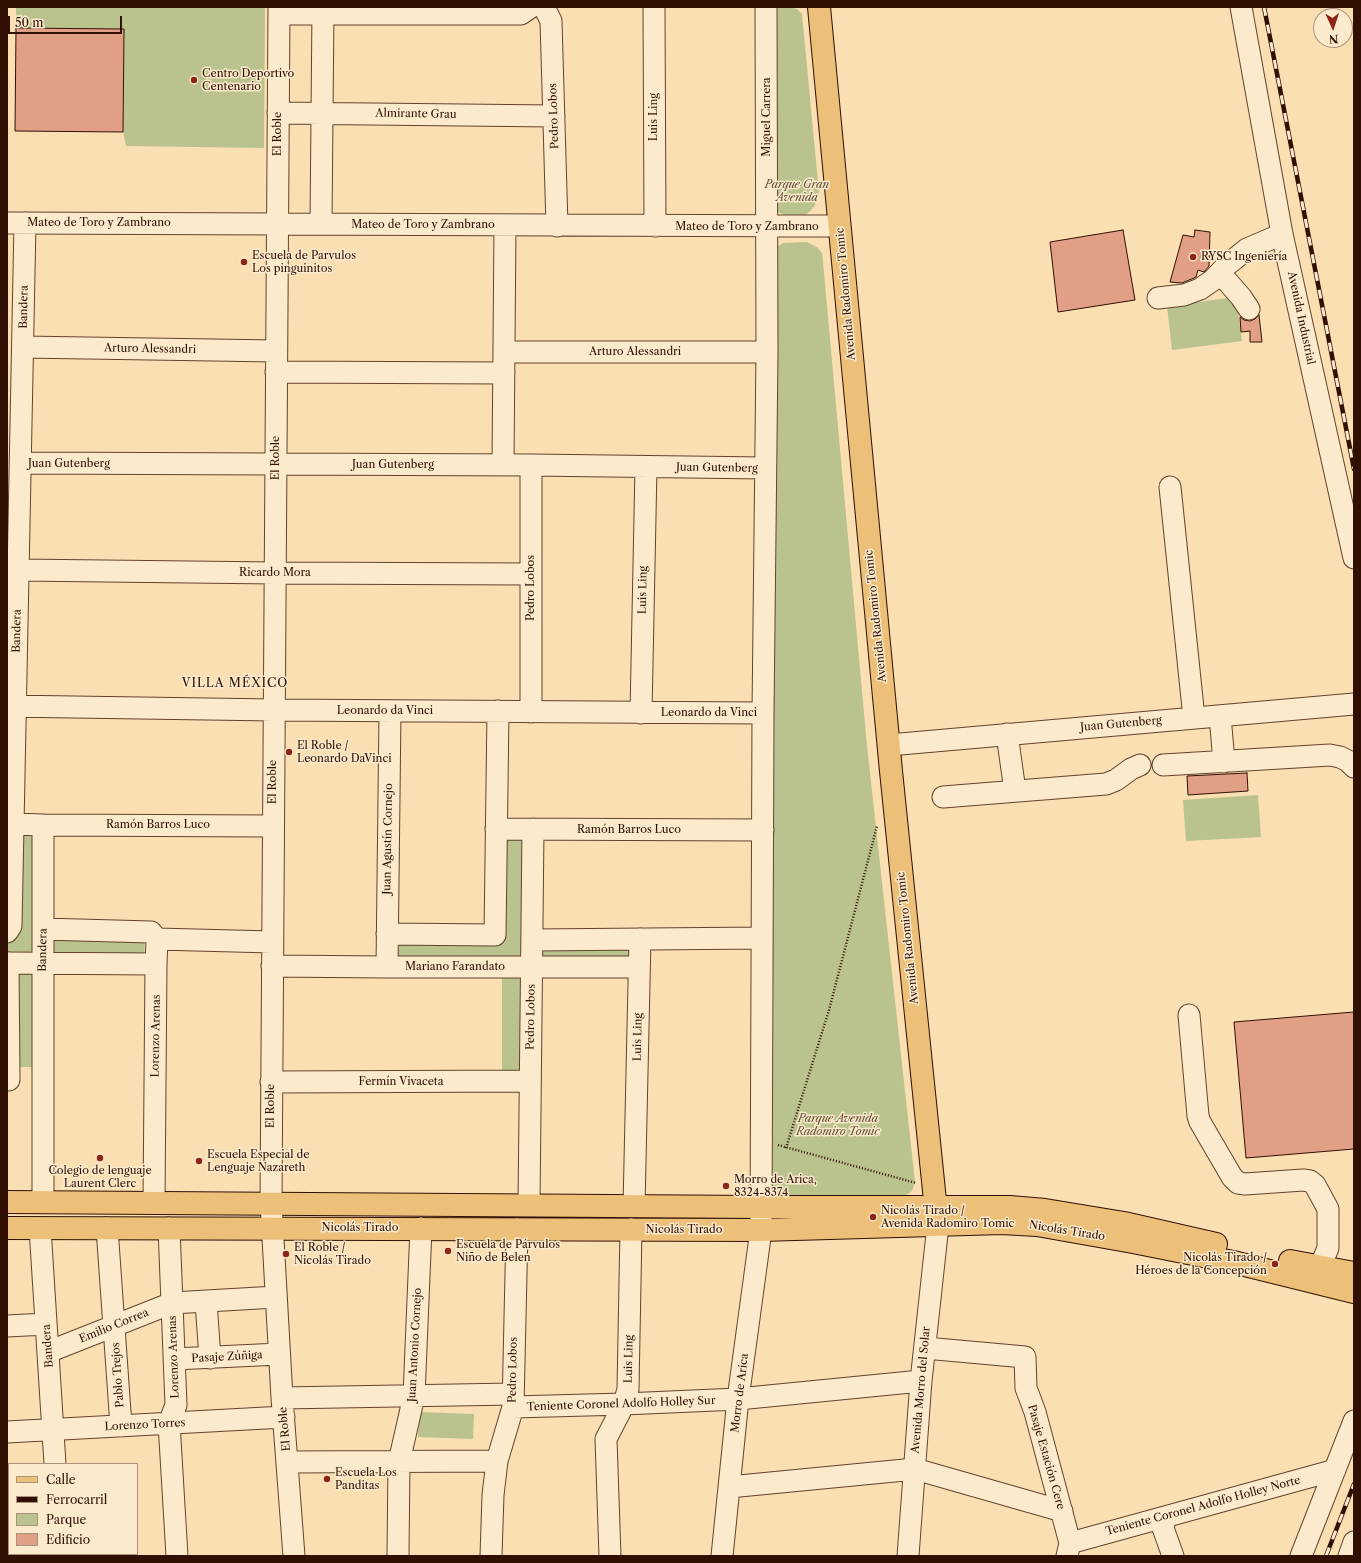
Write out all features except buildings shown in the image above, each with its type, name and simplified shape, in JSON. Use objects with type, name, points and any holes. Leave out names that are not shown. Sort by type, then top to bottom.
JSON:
[{"type":"main road","name":"Avenida Radomiro Tomic","points":[[819,7],[889,745],[936,1206]]},
{"type":"main road","name":"Nicolás Tirado","points":[[7,1202],[762,1207],[1010,1207],[1045,1210],[1124,1223],[1320,1268],[1350,1284]]},
{"type":"main road","name":"Nicolás Tirado","points":[[7,1228],[761,1230],[936,1206],[1002,1223],[1037,1225],[1350,1284]]},
{"type":"main road","points":[[1350,1284],[1354,1307]]},
{"type":"street","points":[[279,10],[427,10],[522,14],[531,7]]},
{"type":"street","name":"Pedro Lobos","points":[[544,7],[551,21],[557,226]]},
{"type":"street","name":"Luis Ling","points":[[654,7],[655,226]]},
{"type":"street","name":"Miguel Carrera","points":[[766,7],[767,227]]},
{"type":"street","name":"Avenida Industrial","points":[[1240,7],[1282,234],[1354,558]]},
{"type":"street","name":"El Roble","points":[[279,10],[270,1203],[279,1354],[294,1556]]},
{"type":"street","points":[[321,224],[323,10]]},
{"type":"street","name":"Almirante Grau","points":[[278,113],[322,112],[554,116]]},
{"type":"street","name":"Mateo de Toro y Zambrano","points":[[16,223],[278,223],[767,227],[839,226]]},
{"type":"street","name":"Bandera","points":[[7,932],[11,926],[14,824],[11,706],[19,570],[23,347],[16,223]]},
{"type":"street","points":[[503,465],[505,225]]},
{"type":"street","points":[[761,1230],[762,830],[767,227]]},
{"type":"street","points":[[1158,298],[1184,295],[1200,289],[1247,249],[1282,234]]},
{"type":"street","points":[[1220,273],[1242,297],[1249,309]]},
{"type":"street","name":"Arturo Alessandri","points":[[23,347],[276,351]]},
{"type":"street","name":"Arturo Alessandri","points":[[504,352],[767,352]]},
{"type":"street","points":[[276,372],[504,373]]},
{"type":"street","name":"Juan Gutenberg","points":[[21,463],[531,465],[765,468]]},
{"type":"street","name":"Pedro Lobos","points":[[531,465],[531,712]]},
{"type":"street","name":"Luis Ling","points":[[641,713],[646,467]]},
{"type":"street","points":[[1170,487],[1194,718]]},
{"type":"street","name":"Ricardo Mora","points":[[19,570],[531,574]]},
{"type":"street","name":"Juan Gutenberg","points":[[889,745],[1354,704]]},
{"type":"street","name":"Leonardo da Vinci","points":[[11,706],[498,712],[763,712]]},
{"type":"street","name":"Juan Agustín Cornejo","points":[[387,967],[390,711]]},
{"type":"street","points":[[387,934],[495,935],[498,712]]},
{"type":"street","points":[[1220,716],[1224,762]]},
{"type":"street","points":[[1007,734],[1015,791]]},
{"type":"street","points":[[1163,765],[1330,755],[1340,757],[1348,761],[1354,767]]},
{"type":"street","points":[[943,797],[1106,784],[1116,780],[1131,769],[1140,765]]},
{"type":"street","points":[[14,824],[43,825]]},
{"type":"street","name":"Bandera","points":[[43,825],[43,1202]]},
{"type":"street","name":"Ramón Barros Luco","points":[[43,825],[273,826]]},
{"type":"street","name":"Ramón Barros Luco","points":[[496,829],[762,830]]},
{"type":"street","name":"Pedro Lobos","points":[[529,1205],[533,829]]},
{"type":"street","points":[[43,1080],[8,1080],[8,963],[156,964],[157,939],[151,932],[44,929]]},
{"type":"street","points":[[532,940],[762,938]]},
{"type":"street","points":[[157,939],[272,942]]},
{"type":"street","name":"Luis Ling","points":[[634,1206],[640,939]]},
{"type":"street","name":"Lorenzo Arenas","points":[[154,1203],[156,964]]},
{"type":"street","name":"Mariano Farandato","points":[[272,966],[639,967]]},
{"type":"street","points":[[1189,1015],[1198,1116],[1203,1128],[1232,1178],[1238,1183],[1245,1184],[1303,1180],[1310,1181],[1315,1186],[1328,1209],[1328,1248],[1320,1268]]},
{"type":"street","name":"Fermín Vivaceta","points":[[271,1082],[530,1081]]},
{"type":"street","name":"Avenida Morro del Solar","points":[[908,1556],[936,1206]]},
{"type":"street","name":"Bandera","points":[[40,1228],[55,1463]]},
{"type":"street","name":"Pablo Trejos","points":[[107,1228],[121,1426]]},
{"type":"street","name":"Lorenzo Arenas","points":[[169,1228],[176,1405],[169,1423],[177,1556]]},
{"type":"street","name":"Juan Antonio Cornejo","points":[[398,1556],[399,1462],[414,1396],[421,1228]]},
{"type":"street","name":"Pedro Lobos","points":[[491,1556],[493,1495],[497,1461],[513,1401],[517,1229]]},
{"type":"street","name":"Luis Ling","points":[[610,1556],[606,1439],[611,1426],[624,1404],[628,1389],[631,1230]]},
{"type":"street","name":"Morro de Arica","points":[[722,1556],[738,1399],[761,1230]]},
{"type":"street","name":"Emilio Correa","points":[[48,1352],[172,1303],[276,1297]]},
{"type":"street","points":[[206,1302],[210,1358]]},
{"type":"street","points":[[7,1326],[46,1324]]},
{"type":"street","name":"Pasaje Estación Cere","points":[[924,1348],[1025,1357],[1026,1388],[1035,1412],[1062,1511],[1068,1549]]},
{"type":"street","name":"Pasaje Zúñiga","points":[[174,1359],[279,1354]]},
{"type":"street","name":"Teniente Coronel Adolfo Holley Sur","points":[[283,1408],[414,1396],[513,1401],[624,1404],[738,1399],[921,1381]]},
{"type":"street","name":"Lorenzo Torres","points":[[7,1432],[169,1423],[283,1408]]},
{"type":"street","points":[[1301,1556],[1354,1421]]},
{"type":"street","points":[[287,1462],[497,1461]]},
{"type":"street","points":[[729,1487],[914,1469],[1062,1511]]},
{"type":"street","name":"Teniente Coronel Adolfo Holley Norte","points":[[1068,1549],[1165,1518],[1335,1470]]},
{"type":"street","points":[[1165,1518],[1162,1528],[1173,1556]]},
{"type":"street","points":[[1348,1556],[1354,1542]]},
{"type":"path","points":[[786,1148],[829,1010],[878,823]]},
{"type":"path","points":[[762,1139],[936,1206]]},
{"type":"green space","name":"Centro Deportivo Centenario","points":[[16,7],[265,7],[264,148],[126,146],[123,132],[124,29],[16,28]]},
{"type":"green space","name":"Parque Gran Avenida","points":[[777,7],[797,9],[802,14],[819,193],[814,207],[806,215],[787,216],[778,212],[775,205],[775,9]]},
{"type":"green space","name":"Parque Avenida Radomiro Tomic","points":[[807,242],[818,248],[822,253],[823,262],[867,746],[915,1182],[912,1191],[906,1195],[785,1195],[775,1193],[772,1190],[775,248],[783,243]]},
{"type":"green space","points":[[1236,297],[1242,341],[1172,350],[1167,306]]},
{"type":"green space","points":[[1258,795],[1261,837],[1186,841],[1183,800]]},
{"type":"green space","points":[[36,830],[35,949],[28,954],[7,954],[7,935],[17,836]]},
{"type":"green space","points":[[508,836],[524,837],[523,956],[515,961],[396,956],[397,944],[500,942],[505,843]]},
{"type":"green space","points":[[52,938],[145,939],[144,956],[52,955]]},
{"type":"green space","points":[[540,944],[633,945],[632,962],[540,961]]},
{"type":"green space","points":[[14,966],[35,966],[35,1067],[14,1067]]},
{"type":"green space","points":[[502,973],[523,973],[523,1073],[502,1073]]},
{"type":"green space","points":[[419,1412],[474,1414],[473,1439],[418,1437]]},
{"type":"railway","points":[[1264,7],[1354,469]]},
{"type":"railway","points":[[1326,1556],[1354,1484]]},
{"type":"place","name":"Centro Deportivo Centenario","points":[[194,80]]},
{"type":"place","name":"RYSC Ingeniería","points":[[1193,257]]},
{"type":"place","name":"Escuela de Parvulos Los pinguinitos","points":[[244,262]]},
{"type":"place","name":"El Roble / Leonardo DaVinci","points":[[289,752]]},
{"type":"place","name":"Colegio de lenguaje Laurent Clerc","points":[[100,1158]]},
{"type":"place","name":"Escuela Especial de Lenguaje Nazareth","points":[[199,1161]]},
{"type":"place","name":"Morro de Arica, 8324-8374","points":[[726,1186]]},
{"type":"place","name":"Nicolás Tirado / Avenida Radomiro Tomic","points":[[873,1217]]},
{"type":"place","name":"Escuela de Párvulos Niño de Belen","points":[[448,1251]]},
{"type":"place","name":"El Roble / Nicolás Tirado","points":[[286,1254]]},
{"type":"place","name":"Nicolás Tirado / Héroes de la Concepción","points":[[1275,1264]]},
{"type":"place","name":"Escuela Los Panditas","points":[[327,1479]]},
{"type":"district","name":"VILLA MÉXICO","points":[[235,684]]}]
